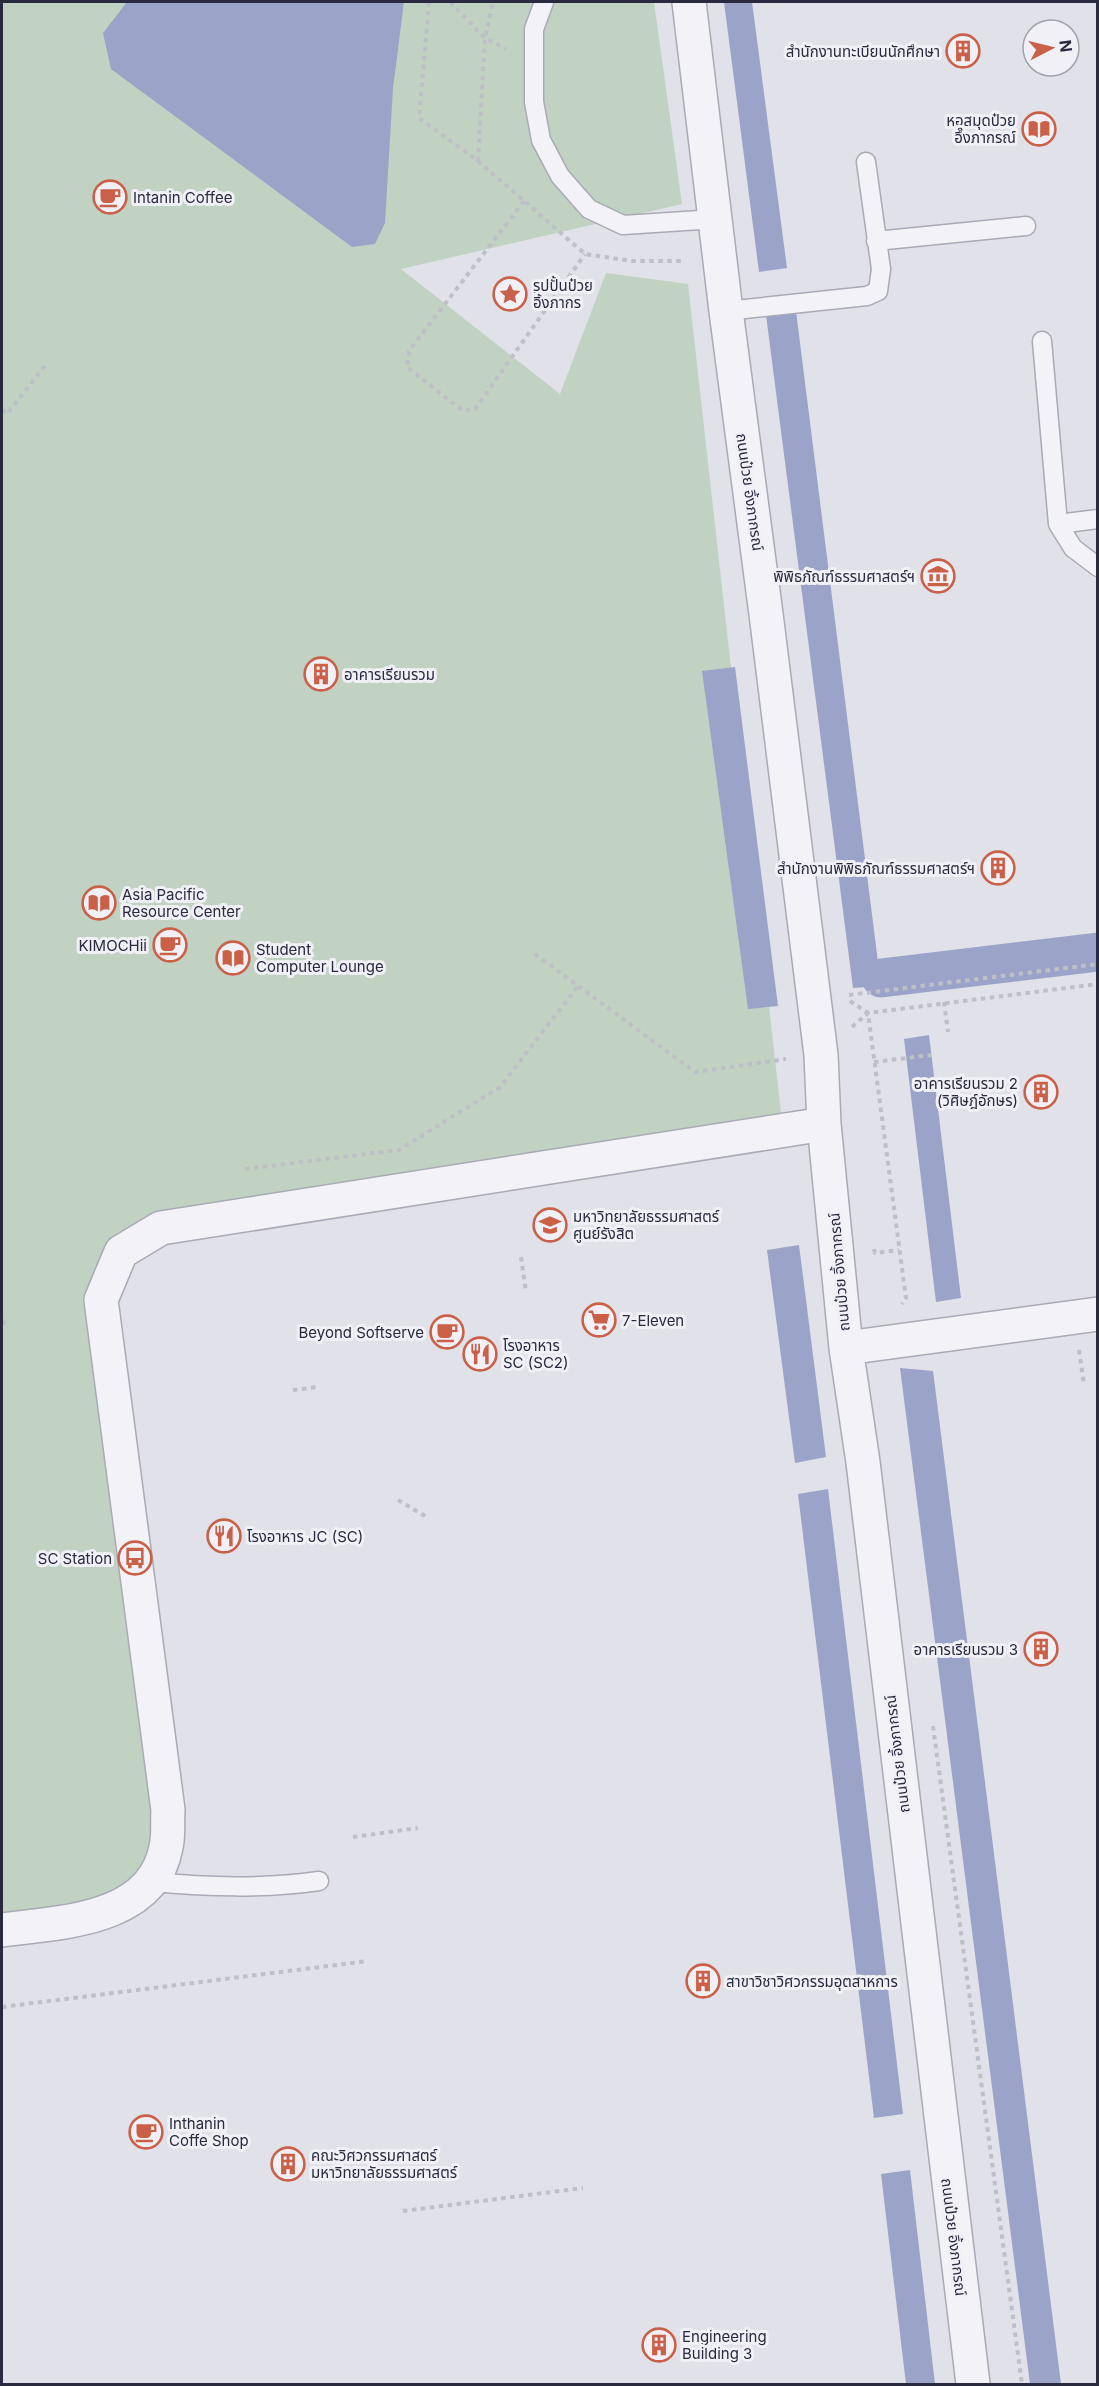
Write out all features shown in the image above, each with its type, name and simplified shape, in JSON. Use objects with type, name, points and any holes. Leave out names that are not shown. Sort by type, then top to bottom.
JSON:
[{"type":"street","name":"ถนนป๋วย อิ้งภากรณ์","points":[[689,2],[821,1055],[824,1124],[846,1348],[863,1462],[942,2146],[973,2385]]},
{"type":"street","points":[[2,1930],[96,1917],[125,1903],[151,1882],[166,1848],[168,1810],[102,1300],[121,1252],[161,1228],[824,1124]]},
{"type":"street","points":[[846,1348],[1098,1314]]},
{"type":"lane","points":[[544,2],[534,29],[532,64],[534,102],[541,140],[560,176],[589,209],[623,225],[716,219]]},
{"type":"lane","points":[[726,311],[867,296],[878,291],[881,269],[866,162]]},
{"type":"lane","points":[[876,241],[1026,226]]},
{"type":"lane","points":[[1042,341],[1058,524],[1073,548],[1098,567]]},
{"type":"lane","points":[[1058,524],[1098,519]]},
{"type":"lane","points":[[151,1882],[214,1887],[282,1886],[320,1881]]},
{"type":"path","points":[[429,2],[419,118],[478,161],[485,38],[493,2]]},
{"type":"path","points":[[450,2],[485,38],[532,64]]},
{"type":"path","points":[[524,201],[409,351],[407,367],[463,411],[475,409],[585,254]]},
{"type":"path","points":[[2,410],[7,414],[47,363]]},
{"type":"path","points":[[536,954],[695,1072],[821,1055]]},
{"type":"path","points":[[1098,964],[842,996],[868,1013],[1098,984]]},
{"type":"path","points":[[245,1169],[399,1150],[500,1087],[578,986]]},
{"type":"path","points":[[944,1002],[948,1032]]},
{"type":"path","points":[[868,1013],[906,1299],[882,1343]]},
{"type":"path","points":[[874,1062],[931,1055]]},
{"type":"path","points":[[874,1242],[875,1253],[899,1250]]},
{"type":"path","points":[[521,1257],[526,1292]]},
{"type":"path","points":[[1078,1346],[1084,1385]]},
{"type":"path","points":[[293,1390],[318,1387]]},
{"type":"path","points":[[398,1500],[425,1516]]},
{"type":"path","points":[[933,1722],[1022,2385]]},
{"type":"path","points":[[353,1837],[418,1828]]},
{"type":"path","points":[[2,2007],[368,1961]]},
{"type":"path","points":[[403,2211],[583,2188]]},
{"type":"green space","points":[[2,2],[654,2],[682,204],[401,269],[560,394],[606,273],[688,284],[781,1113],[161,1228],[101,1300],[168,1810],[151,1882],[2,1929]]},
{"type":"water","points":[[127,2],[404,2],[393,88],[385,223],[375,244],[352,247],[111,69],[103,33]]},
{"type":"water","points":[[724,2],[752,2],[787,268],[759,272]]},
{"type":"water","points":[[796,311],[881,986],[853,988],[766,315]]},
{"type":"water","points":[[735,667],[778,1006],[748,1009],[702,671]]},
{"type":"water","points":[[929,1035],[961,1298],[936,1302],[904,1039]]},
{"type":"water","points":[[799,1245],[826,1457],[795,1463],[767,1250]]},
{"type":"water","points":[[900,1368],[933,1371],[1061,2384],[1030,2384]]},
{"type":"water","points":[[828,1489],[903,2114],[874,2118],[798,1494]]},
{"type":"water","points":[[910,2170],[935,2384],[906,2384],[881,2174]]},
{"type":"waterway","points":[[881,978],[1098,952]]},
{"type":"place","name":"สำนักงานทะเบียนนักศึกษา","points":[[963,51]]},
{"type":"place","name":"หอสมุดป๋วย อึ๊งภากรณ์","points":[[1039,129]]},
{"type":"place","name":"Intanin Coffee","points":[[110,197]]},
{"type":"place","name":"รูปปั้นป๋วย อิ้งภากร","points":[[510,294]]},
{"type":"place","name":"พิพิธภัณฑ์ธรรมศาสตร์ฯ","points":[[938,576]]},
{"type":"place","name":"อาคารเรียนรวม","points":[[321,674]]},
{"type":"place","name":"สำนักงานพิพิธภัณฑ์ธรรมศาสตร์ฯ","points":[[998,868]]},
{"type":"place","name":"Asia Pacific Resource Center","points":[[99,903]]},
{"type":"place","name":"KIMOCHii","points":[[170,945]]},
{"type":"place","name":"Student Computer Lounge","points":[[233,958]]},
{"type":"place","name":"อาคารเรียนรวม 2 (วิศิษฎ์อักษร)","points":[[1041,1092]]},
{"type":"place","name":"มหาวิทยาลัยธรรมศาสตร์ ศูนย์รังสิต","points":[[550,1225]]},
{"type":"place","name":"7-Eleven","points":[[599,1320]]},
{"type":"place","name":"Beyond Softserve","points":[[447,1332]]},
{"type":"place","name":"โรงอาหาร SC (SC2)","points":[[480,1354]]},
{"type":"place","name":"โรงอาหาร JC (SC)","points":[[224,1536]]},
{"type":"place","name":"SC Station","points":[[135,1558]]},
{"type":"place","name":"อาคารเรียนรวม 3","points":[[1041,1649]]},
{"type":"place","name":"สาขาวิชาวิศวกรรมอุตสาหการ","points":[[703,1981]]},
{"type":"place","name":"Inthanin Coffe Shop","points":[[146,2132]]},
{"type":"place","name":"คณะวิศวกรรมศาสตร์ มหาวิทยาลัยธรรมศาสตร์","points":[[288,2164]]},
{"type":"place","name":"Engineering Building 3","points":[[659,2345]]}]
